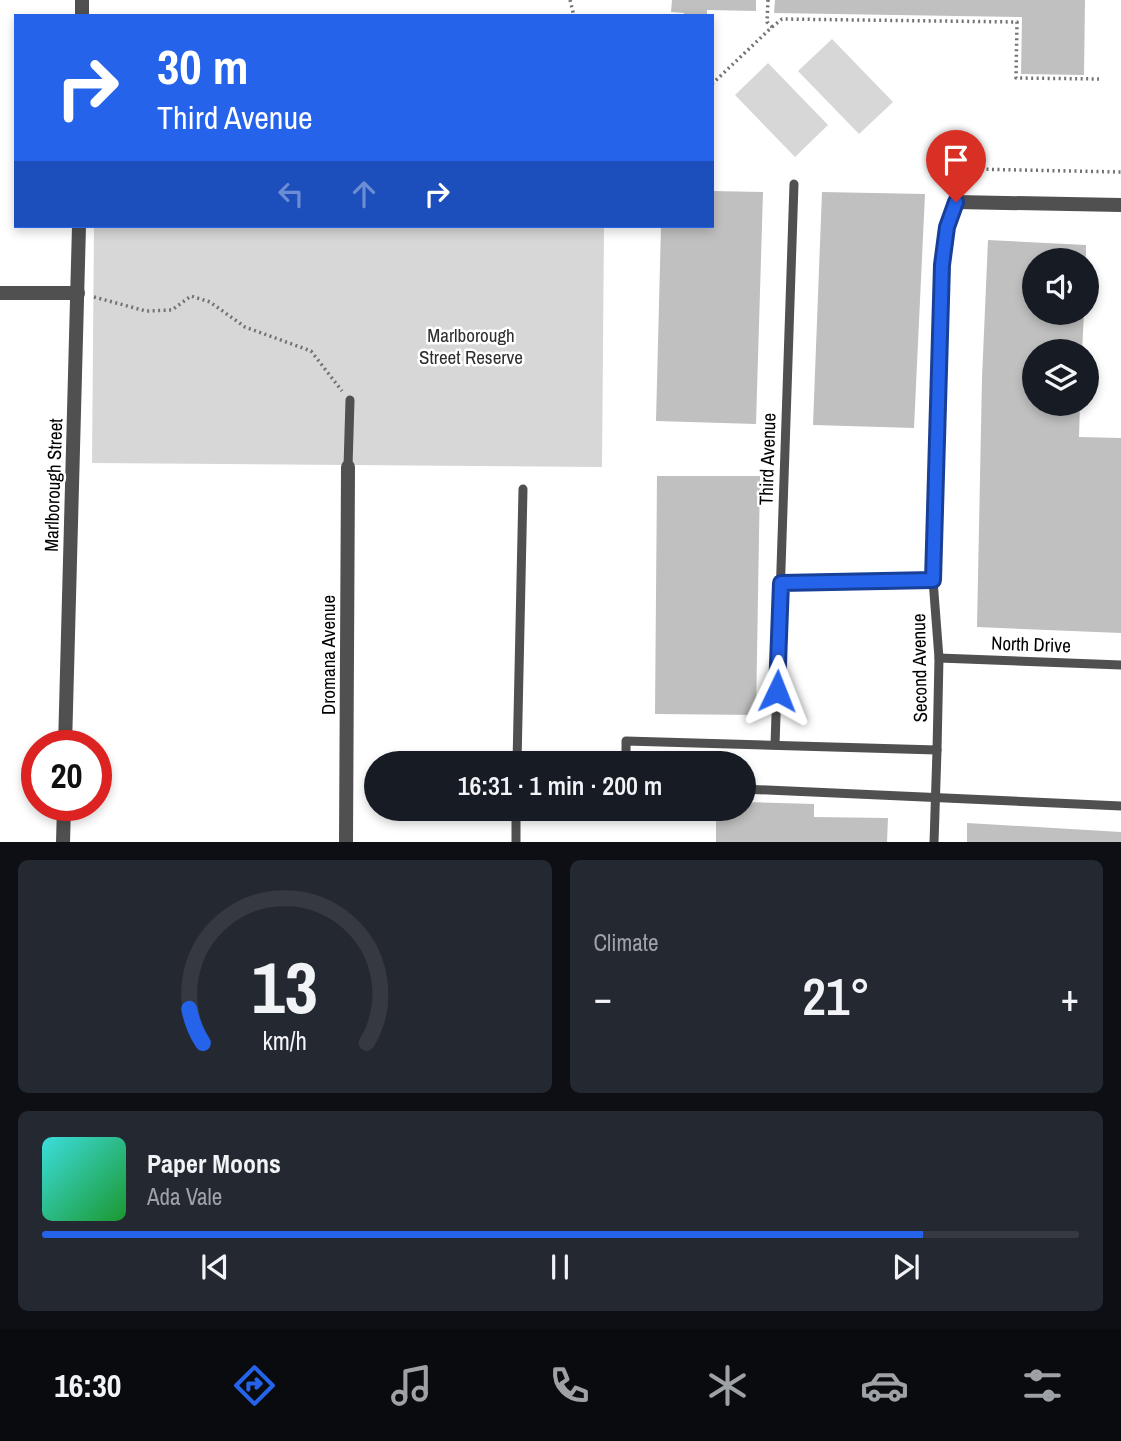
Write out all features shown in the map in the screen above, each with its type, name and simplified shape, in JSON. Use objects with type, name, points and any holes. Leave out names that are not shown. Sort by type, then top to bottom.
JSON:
[{"type":"street","points":[[956,202],[1121,205]]},
{"type":"street","name":"Marlborough Street","points":[[65,730],[79,228]]},
{"type":"street","points":[[0,293],[78,293]]},
{"type":"street","name":"Dromana Avenue","points":[[346,842],[348,467]]},
{"type":"street","points":[[63,842],[64,821]]},
{"type":"lane","name":"Third Avenue","points":[[775,745],[794,184]]},
{"type":"lane","name":"Second Avenue","points":[[626,751],[626,741],[937,750],[939,658],[933,580],[942,265],[947,227],[956,202]]},
{"type":"lane","points":[[348,467],[350,400]]},
{"type":"lane","points":[[517,751],[523,489]]},
{"type":"lane","points":[[781,583],[933,580]]},
{"type":"lane","name":"North Drive","points":[[939,658],[1121,665]]},
{"type":"lane","points":[[934,842],[937,750]]},
{"type":"lane","points":[[756,790],[1121,806]]},
{"type":"lane","points":[[516,821],[516,842]]},
{"type":"path","points":[[768,0],[767,22],[772,27]]},
{"type":"path","points":[[714,82],[782,19],[1017,22],[1016,78],[1099,79]]},
{"type":"path","points":[[970,169],[1121,172]]},
{"type":"path","points":[[78,293],[146,311],[172,310],[191,296],[210,302],[245,327],[311,351],[350,400]]},
{"type":"green space","points":[[832,39],[893,102],[859,134],[798,71]]},
{"type":"green space","points":[[768,63],[828,125],[795,157],[735,95]]},
{"type":"green space","name":"Marlborough Street Reserve","points":[[94,228],[604,228],[602,467],[92,463]]},
{"type":"building","points":[[672,0],[756,0],[756,11],[707,10],[707,14],[671,12]]},
{"type":"building","points":[[775,0],[1085,0],[1084,75],[1021,74],[1022,17],[774,13]]},
{"type":"building","points":[[714,191],[763,192],[756,424],[656,421],[661,228],[714,228]]},
{"type":"building","points":[[822,192],[925,194],[914,428],[813,425]]},
{"type":"building","points":[[988,240],[1086,245],[1086,248],[1022,248],[1022,325],[1083,325],[1083,339],[1022,339],[1022,416],[1080,416],[1079,437],[1121,438],[1121,633],[977,627]]},
{"type":"building","points":[[657,476],[760,476],[756,715],[655,714]]},
{"type":"building","points":[[756,802],[814,804],[814,817],[888,818],[887,842],[716,842],[716,821],[756,821]]},
{"type":"building","points":[[967,823],[1121,832],[1121,842],[967,842]]},
{"type":"route","points":[[777,691],[781,583],[933,580],[942,265],[947,227],[956,202]]}]
